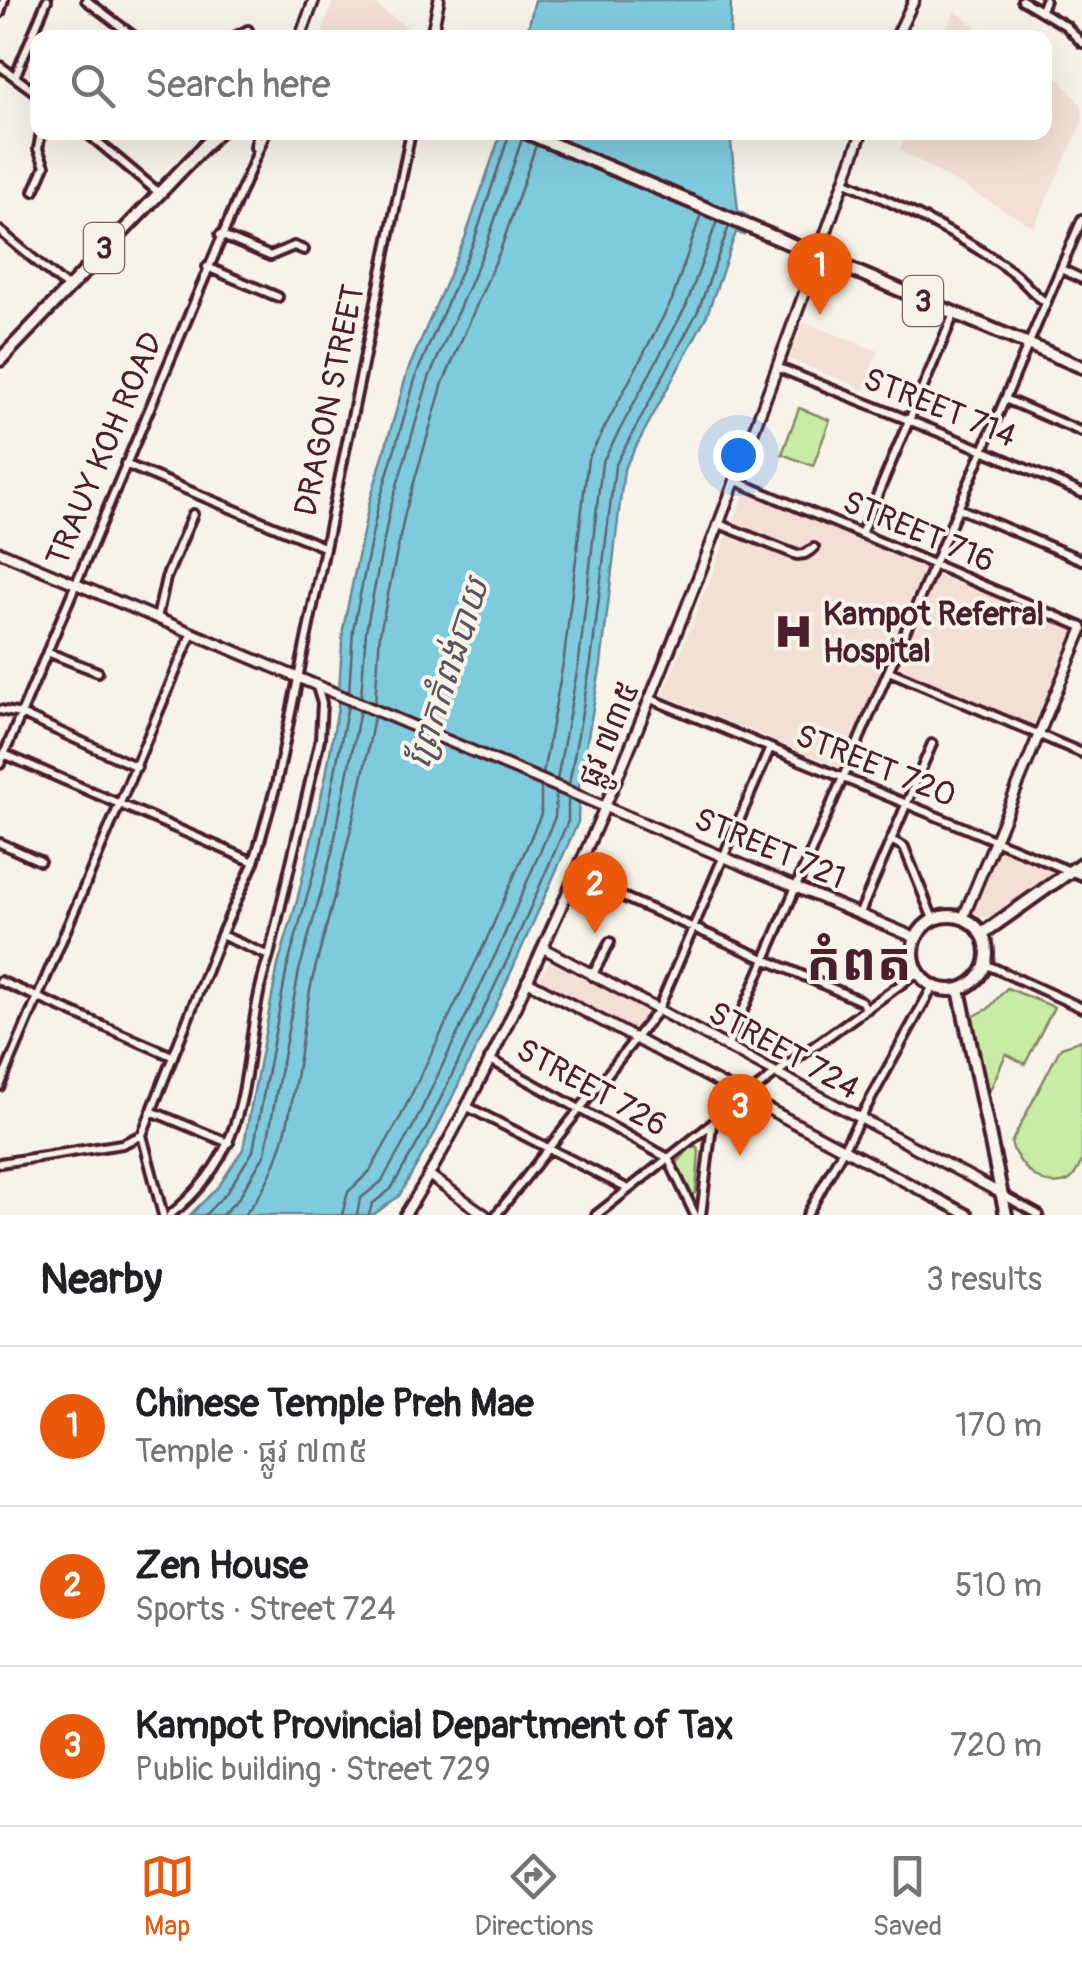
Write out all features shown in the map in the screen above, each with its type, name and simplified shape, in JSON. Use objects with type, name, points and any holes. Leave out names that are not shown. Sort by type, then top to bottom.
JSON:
[{"type":"main road","name":"3","points":[[0,360],[158,192],[213,140]]},
{"type":"main road","name":"3","points":[[544,140],[1082,367]]},
{"type":"main road","points":[[982,934],[1082,863]]},
{"type":"main road","points":[[944,916],[963,918],[982,934],[985,964],[974,981],[959,989],[932,986],[918,972],[913,958],[916,938],[933,920],[944,916]]},
{"type":"main road","points":[[959,989],[1006,1215]]},
{"type":"street","points":[[0,13],[4,0]]},
{"type":"street","points":[[35,30],[47,0]]},
{"type":"street","points":[[86,0],[125,30]]},
{"type":"street","points":[[303,30],[314,0]]},
{"type":"street","points":[[433,30],[439,0]]},
{"type":"street","points":[[900,30],[914,0]]},
{"type":"street","points":[[1022,0],[1066,26],[1082,43]]},
{"type":"street","points":[[1041,10],[1045,0]]},
{"type":"street","points":[[15,77],[30,41]]},
{"type":"street","points":[[0,66],[30,88]]},
{"type":"street","points":[[34,191],[45,166],[38,149],[40,140]]},
{"type":"street","points":[[96,140],[158,192]]},
{"type":"street","points":[[254,153],[256,140]]},
{"type":"street","points":[[254,153],[261,140]]},
{"type":"street","name":"DRAGON STREET","points":[[142,1136],[254,862],[276,785],[409,140]]},
{"type":"street","name":"ផ្លូវ ៧៣៥","points":[[406,1215],[489,1059],[606,806],[779,368],[859,140]]},
{"type":"street","name":"TRAUY KOH ROAD","points":[[0,764],[254,153]]},
{"type":"street","points":[[844,181],[914,214],[1012,272],[1033,295],[1046,302]]},
{"type":"street","points":[[727,1048],[1082,219]]},
{"type":"street","points":[[0,231],[67,287]]},
{"type":"street","points":[[220,235],[270,256],[294,246],[304,250]]},
{"type":"street","points":[[207,267],[278,297]]},
{"type":"street","points":[[1061,269],[1082,279]]},
{"type":"street","points":[[861,534],[954,314]]},
{"type":"street","name":"STREET 714","points":[[779,368],[1082,494]]},
{"type":"street","points":[[1004,398],[1082,432]]},
{"type":"street","points":[[125,464],[324,547]]},
{"type":"street","name":"STREET 716","points":[[736,481],[1082,629]]},
{"type":"street","points":[[958,508],[1082,560]]},
{"type":"street","points":[[157,618],[166,578],[192,514]]},
{"type":"street","points":[[719,524],[798,555],[814,548]]},
{"type":"street","name":"STREET 721","points":[[0,552],[916,938]]},
{"type":"street","points":[[963,918],[1082,629]]},
{"type":"street","points":[[0,1086],[192,633]]},
{"type":"street","points":[[47,652],[98,672]]},
{"type":"street","points":[[888,671],[1082,753]]},
{"type":"street","points":[[0,1163],[122,1144],[142,1136],[167,1215],[208,1179],[230,1143],[241,1107],[269,956],[320,739],[320,688]]},
{"type":"street","name":"STREET 720","points":[[651,698],[1082,876]]},
{"type":"street","points":[[0,710],[21,714],[137,766]]},
{"type":"street","points":[[860,913],[932,744]]},
{"type":"street","points":[[496,1215],[658,1010],[770,748]]},
{"type":"street","points":[[4,754],[254,862]]},
{"type":"street","points":[[890,840],[904,847],[933,920]]},
{"type":"street","points":[[0,843],[40,861]]},
{"type":"street","points":[[574,876],[861,1001],[867,1009]]},
{"type":"street","points":[[221,936],[269,956]]},
{"type":"street","points":[[592,976],[610,942]]},
{"type":"street","name":"STREET 724","points":[[543,948],[1002,1194]]},
{"type":"street","points":[[985,964],[1082,1008]]},
{"type":"street","points":[[596,1215],[775,1074],[918,972]]},
{"type":"street","points":[[0,980],[172,1056]]},
{"type":"street","points":[[527,981],[968,1215]]},
{"type":"street","points":[[807,1215],[932,986]]},
{"type":"street","name":"STREET 726","points":[[489,1059],[668,1158],[698,1215]]},
{"type":"street","points":[[466,1106],[628,1189]]},
{"type":"street","points":[[151,1111],[230,1143]]},
{"type":"street","points":[[698,1215],[712,1124]]},
{"type":"street","points":[[429,1175],[486,1215]]},
{"type":"street","points":[[1002,1194],[1038,1215]]},
{"type":"shaded area","points":[[333,0],[368,0],[411,30],[323,30]]},
{"type":"shaded area","points":[[955,11],[980,30],[944,30]]},
{"type":"shaded area","points":[[1011,25],[1016,30],[980,30]]},
{"type":"shaded area","points":[[1052,71],[1082,106],[1082,122],[1034,227],[900,150],[904,140],[1052,140]]},
{"type":"shaded area","points":[[804,322],[878,351],[864,389],[789,359]]},
{"type":"shaded area","name":"Kampot Referral Hospital","points":[[745,492],[924,569],[839,767],[663,695]]},
{"type":"shaded area","points":[[937,575],[1075,631],[1034,725],[897,668]]},
{"type":"shaded area","points":[[996,847],[1053,871],[1047,881],[990,920],[970,911]]},
{"type":"shaded area","points":[[552,958],[650,1012],[635,1033],[538,981]]},
{"type":"green space","points":[[799,408],[830,420],[813,466],[782,454]]},
{"type":"green space","points":[[1007,988],[1054,1007],[1025,1064],[1006,1054],[987,1097],[972,1017],[988,1009]]},
{"type":"green space","points":[[1082,1040],[1082,1161],[1070,1180],[1049,1183],[1025,1168],[1011,1143],[1061,1047]]},
{"type":"green space","points":[[691,1147],[697,1147],[699,1152],[696,1192],[692,1195],[676,1164]]},
{"type":"water","points":[[535,0],[731,0],[730,30],[528,30]]},
{"type":"water","name":"ព្រែកកំពង់បាយ","points":[[499,140],[731,140],[738,211],[748,216],[744,235],[736,232],[707,315],[624,469],[601,664],[579,786],[578,822],[435,1133],[399,1196],[373,1215],[190,1215],[219,1186],[243,1149],[278,965],[326,775],[338,707],[343,629],[369,504],[408,370],[465,238]]},
{"type":"place","name":"Chinese Temple Preh Mae","points":[[820,315]]},
{"type":"place","name":"Kampot Referral Hospital","points":[[793,632]]},
{"type":"place","name":"Zen House","points":[[595,934]]},
{"type":"place","name":"Kampot Provincial Department of Tax","points":[[740,1156]]},
{"type":"district","name":"កំពត","points":[[859,962]]}]
